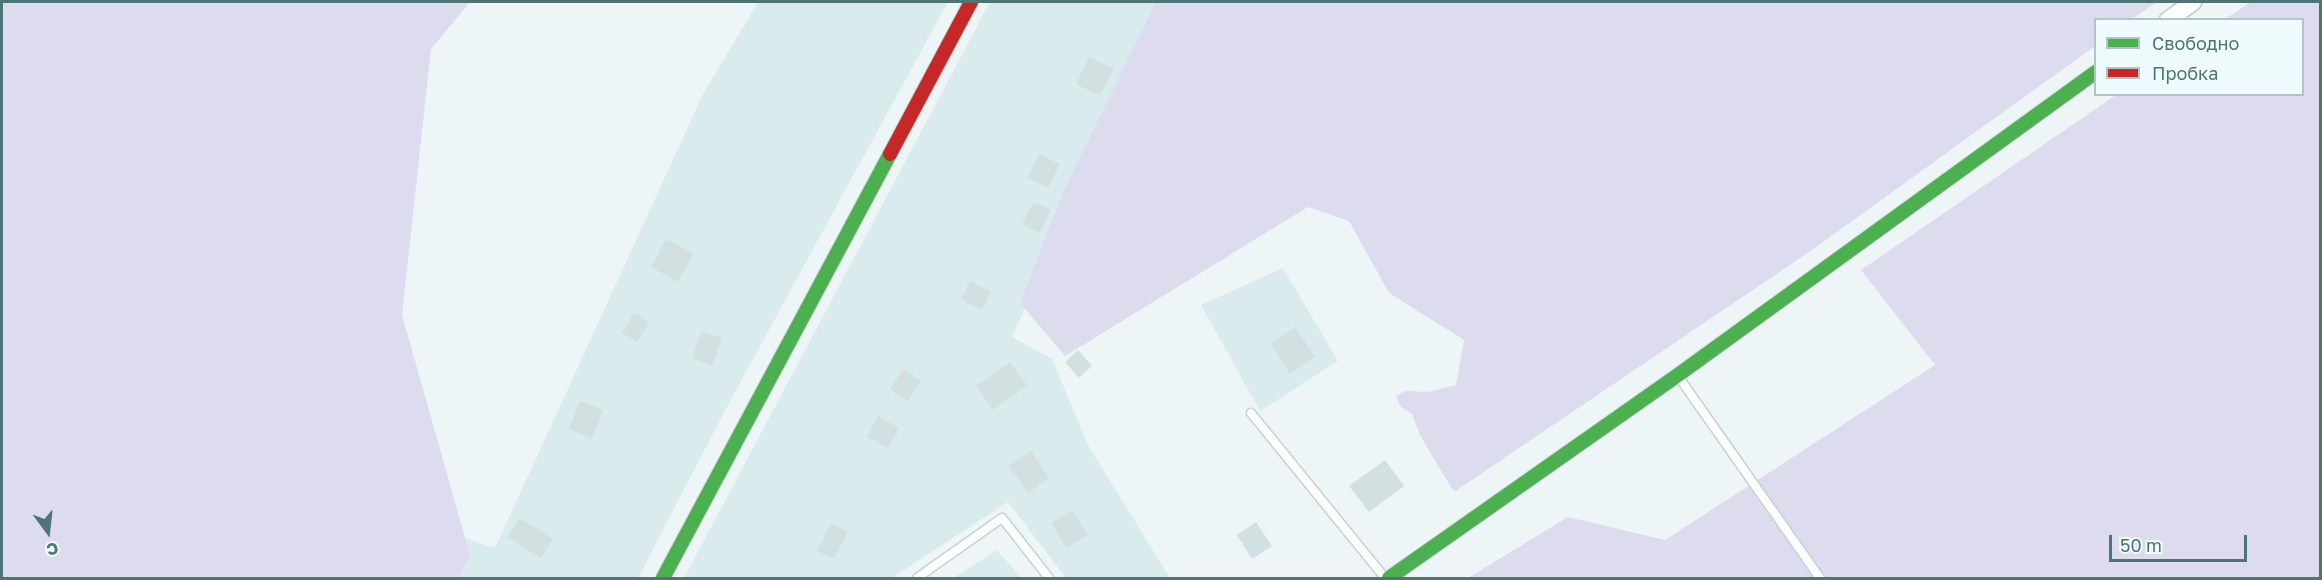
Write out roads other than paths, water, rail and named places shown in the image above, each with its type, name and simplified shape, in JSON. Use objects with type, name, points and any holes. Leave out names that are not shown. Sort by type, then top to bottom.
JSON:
[{"type":"street","points":[[663,579],[971,2]]},
{"type":"street","points":[[2171,18],[2193,2]]},
{"type":"street","points":[[1387,579],[1678,375],[2094,73]]},
{"type":"lane","points":[[1678,375],[1820,579]]},
{"type":"lane","points":[[1251,413],[1387,579]]},
{"type":"lane","points":[[917,579],[1002,518],[1049,579]]}]
